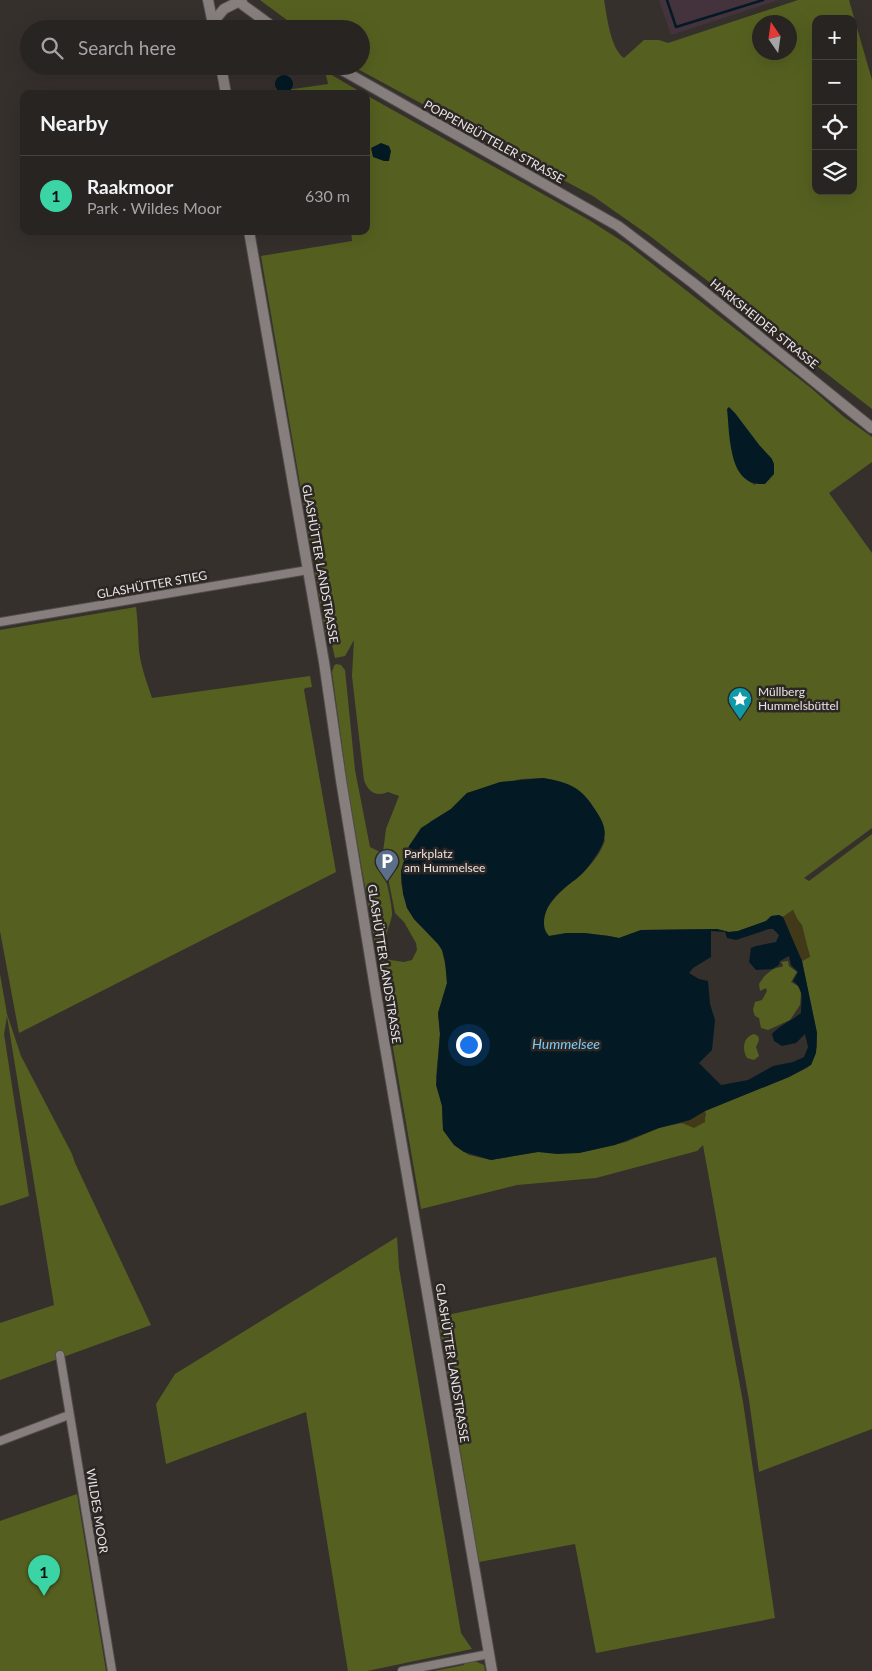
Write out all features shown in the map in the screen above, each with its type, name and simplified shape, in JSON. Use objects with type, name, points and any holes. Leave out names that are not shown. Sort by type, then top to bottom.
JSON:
[{"type":"street","points":[[208,0],[213,20]]},
{"type":"street","points":[[217,20],[224,9],[238,2],[263,20]]},
{"type":"street","points":[[223,75],[225,90]]},
{"type":"street","name":"POPPENBÜTTELER STRASSE","points":[[351,75],[607,218],[640,242]]},
{"type":"street","name":"GLASHÜTTER LANDSTRASSE","points":[[250,235],[324,662],[377,1000],[492,1671]]},
{"type":"street","name":"HARKSHEIDER STRASSE","points":[[640,242],[693,282],[872,428]]},
{"type":"street","name":"GLASHÜTTER STIEG","points":[[0,622],[308,570]]},
{"type":"street","name":"WILDES MOOR","points":[[60,1355],[112,1671]]},
{"type":"street","points":[[0,1441],[69,1415]]},
{"type":"street","points":[[402,1671],[489,1654]]},
{"type":"shaded area","points":[[659,0],[779,0],[671,35]]},
{"type":"green space","points":[[260,0],[604,0],[612,39],[615,47],[624,58],[644,40],[659,40],[668,43],[752,15],[752,60],[797,60],[797,15],[753,15],[798,0],[849,0],[853,15],[812,15],[812,195],[857,195],[857,28],[872,80],[872,409],[650,236],[593,196],[369,75],[370,20],[287,20]]},
{"type":"green space","points":[[326,75],[332,75],[357,90],[287,90],[328,84]]},
{"type":"green space","points":[[370,97],[589,220],[628,245],[811,388],[844,417],[872,437],[872,462],[829,493],[872,553],[872,828],[804,878],[809,881],[872,834],[872,1429],[759,1472],[749,1400],[703,1145],[697,1151],[596,1178],[517,1185],[421,1209],[348,789],[332,672],[336,664],[341,665],[345,670],[355,770],[370,847],[380,852],[391,902],[392,915],[385,949],[390,960],[404,962],[412,960],[417,950],[416,943],[404,922],[395,913],[383,852],[386,829],[399,796],[388,792],[376,794],[370,790],[364,780],[352,676],[354,640],[345,656],[335,658],[330,636],[326,636],[261,256],[352,241],[351,235],[370,235]],"holes":[[[760,446],[772,459],[755,485],[739,472],[733,454]],[[543,778],[558,781],[579,790],[586,797],[605,840],[591,864],[547,908],[544,917],[544,927],[549,936],[566,933],[584,933],[619,938],[641,930],[717,929],[729,932],[738,931],[766,921],[772,916],[779,915],[783,917],[793,910],[810,956],[802,961],[817,1033],[817,1047],[812,1063],[807,1068],[705,1111],[706,1116],[689,1125],[682,1123],[659,1128],[626,1142],[579,1153],[538,1152],[491,1160],[469,1155],[454,1145],[443,1130],[442,1106],[436,1077],[440,1034],[438,1013],[447,983],[446,969],[442,950],[414,919],[407,908],[401,883],[401,871],[409,846],[431,821],[451,809],[467,793],[521,779]]]},
{"type":"green space","points":[[136,607],[140,657],[152,698],[310,676],[312,687],[305,688],[304,690],[336,872],[19,1033],[0,931],[0,630]]},
{"type":"green space","points":[[788,961],[789,966],[797,972],[791,982],[798,986],[801,993],[800,1005],[790,1020],[768,1030],[761,1028],[759,1018],[755,1016],[753,1010],[755,1002],[762,1000],[767,991],[766,988],[760,991],[759,984],[769,972],[775,968],[782,967],[781,962]]},
{"type":"green space","points":[[0,974],[7,1014],[21,1056],[72,1154],[151,1325],[0,1380],[0,1323],[54,1305],[7,1016],[4,1034],[29,1196],[0,1206]]},
{"type":"green space","points":[[754,1034],[758,1036],[759,1040],[756,1047],[759,1056],[754,1060],[747,1058],[744,1044]]},
{"type":"green space","points":[[397,1237],[399,1268],[461,1633],[472,1649],[367,1671],[348,1671],[306,1412],[166,1464],[156,1404],[175,1374]]},
{"type":"green space","points":[[716,1257],[743,1402],[775,1618],[596,1653],[575,1544],[479,1562],[438,1317]]},
{"type":"green space","points":[[77,1494],[106,1671],[0,1671],[0,1521]]},
{"type":"green space","points":[[472,1660],[484,1665],[485,1671],[434,1671],[464,1665],[464,1661]]},
{"type":"sand","points":[[793,910],[802,925],[810,957],[802,961],[783,917]]},
{"type":"sand","points":[[705,1111],[705,1122],[694,1128],[682,1123]]},
{"type":"water","points":[[284,75],[293,84],[290,90],[278,90],[275,84],[278,78]]},
{"type":"water","points":[[381,143],[389,146],[391,151],[389,161],[373,157],[371,148]]},
{"type":"water","points":[[729,407],[772,459],[774,474],[765,484],[753,483],[744,477],[738,468],[733,457],[731,445],[727,409]]},
{"type":"water","name":"Hummelsee","points":[[543,778],[559,781],[573,787],[589,801],[599,815],[604,828],[605,834],[602,846],[591,863],[550,904],[544,924],[549,936],[584,933],[619,938],[641,930],[717,929],[729,932],[738,931],[766,921],[771,916],[779,915],[783,917],[802,961],[817,1033],[816,1053],[811,1065],[789,1077],[705,1111],[690,1120],[659,1128],[615,1145],[579,1153],[557,1154],[538,1152],[491,1160],[464,1152],[454,1145],[443,1130],[442,1106],[436,1085],[440,1034],[438,1013],[447,983],[445,961],[438,944],[414,919],[407,908],[403,894],[401,871],[409,846],[421,828],[451,809],[467,793],[500,782]],"holes":[[[773,929],[779,935],[776,942],[751,948],[749,962],[756,970],[772,969],[789,956],[791,965],[798,972],[793,981],[801,992],[801,1013],[772,1034],[774,1041],[782,1046],[796,1043],[805,1034],[808,1047],[804,1057],[793,1062],[773,1066],[748,1080],[721,1085],[699,1063],[712,1050],[715,1020],[710,1004],[708,981],[699,979],[689,973],[693,968],[711,957],[711,931],[725,932],[727,938],[736,940]]]},
{"type":"waterway","points":[[667,0],[676,27],[763,0]]},
{"type":"place","name":"Müllberg Hummelsbüttel","points":[[740,720]]},
{"type":"place","name":"Parkplatz am Hummelsee","points":[[387,882]]},
{"type":"place","name":"Raakmoor","points":[[44,1596]]}]
